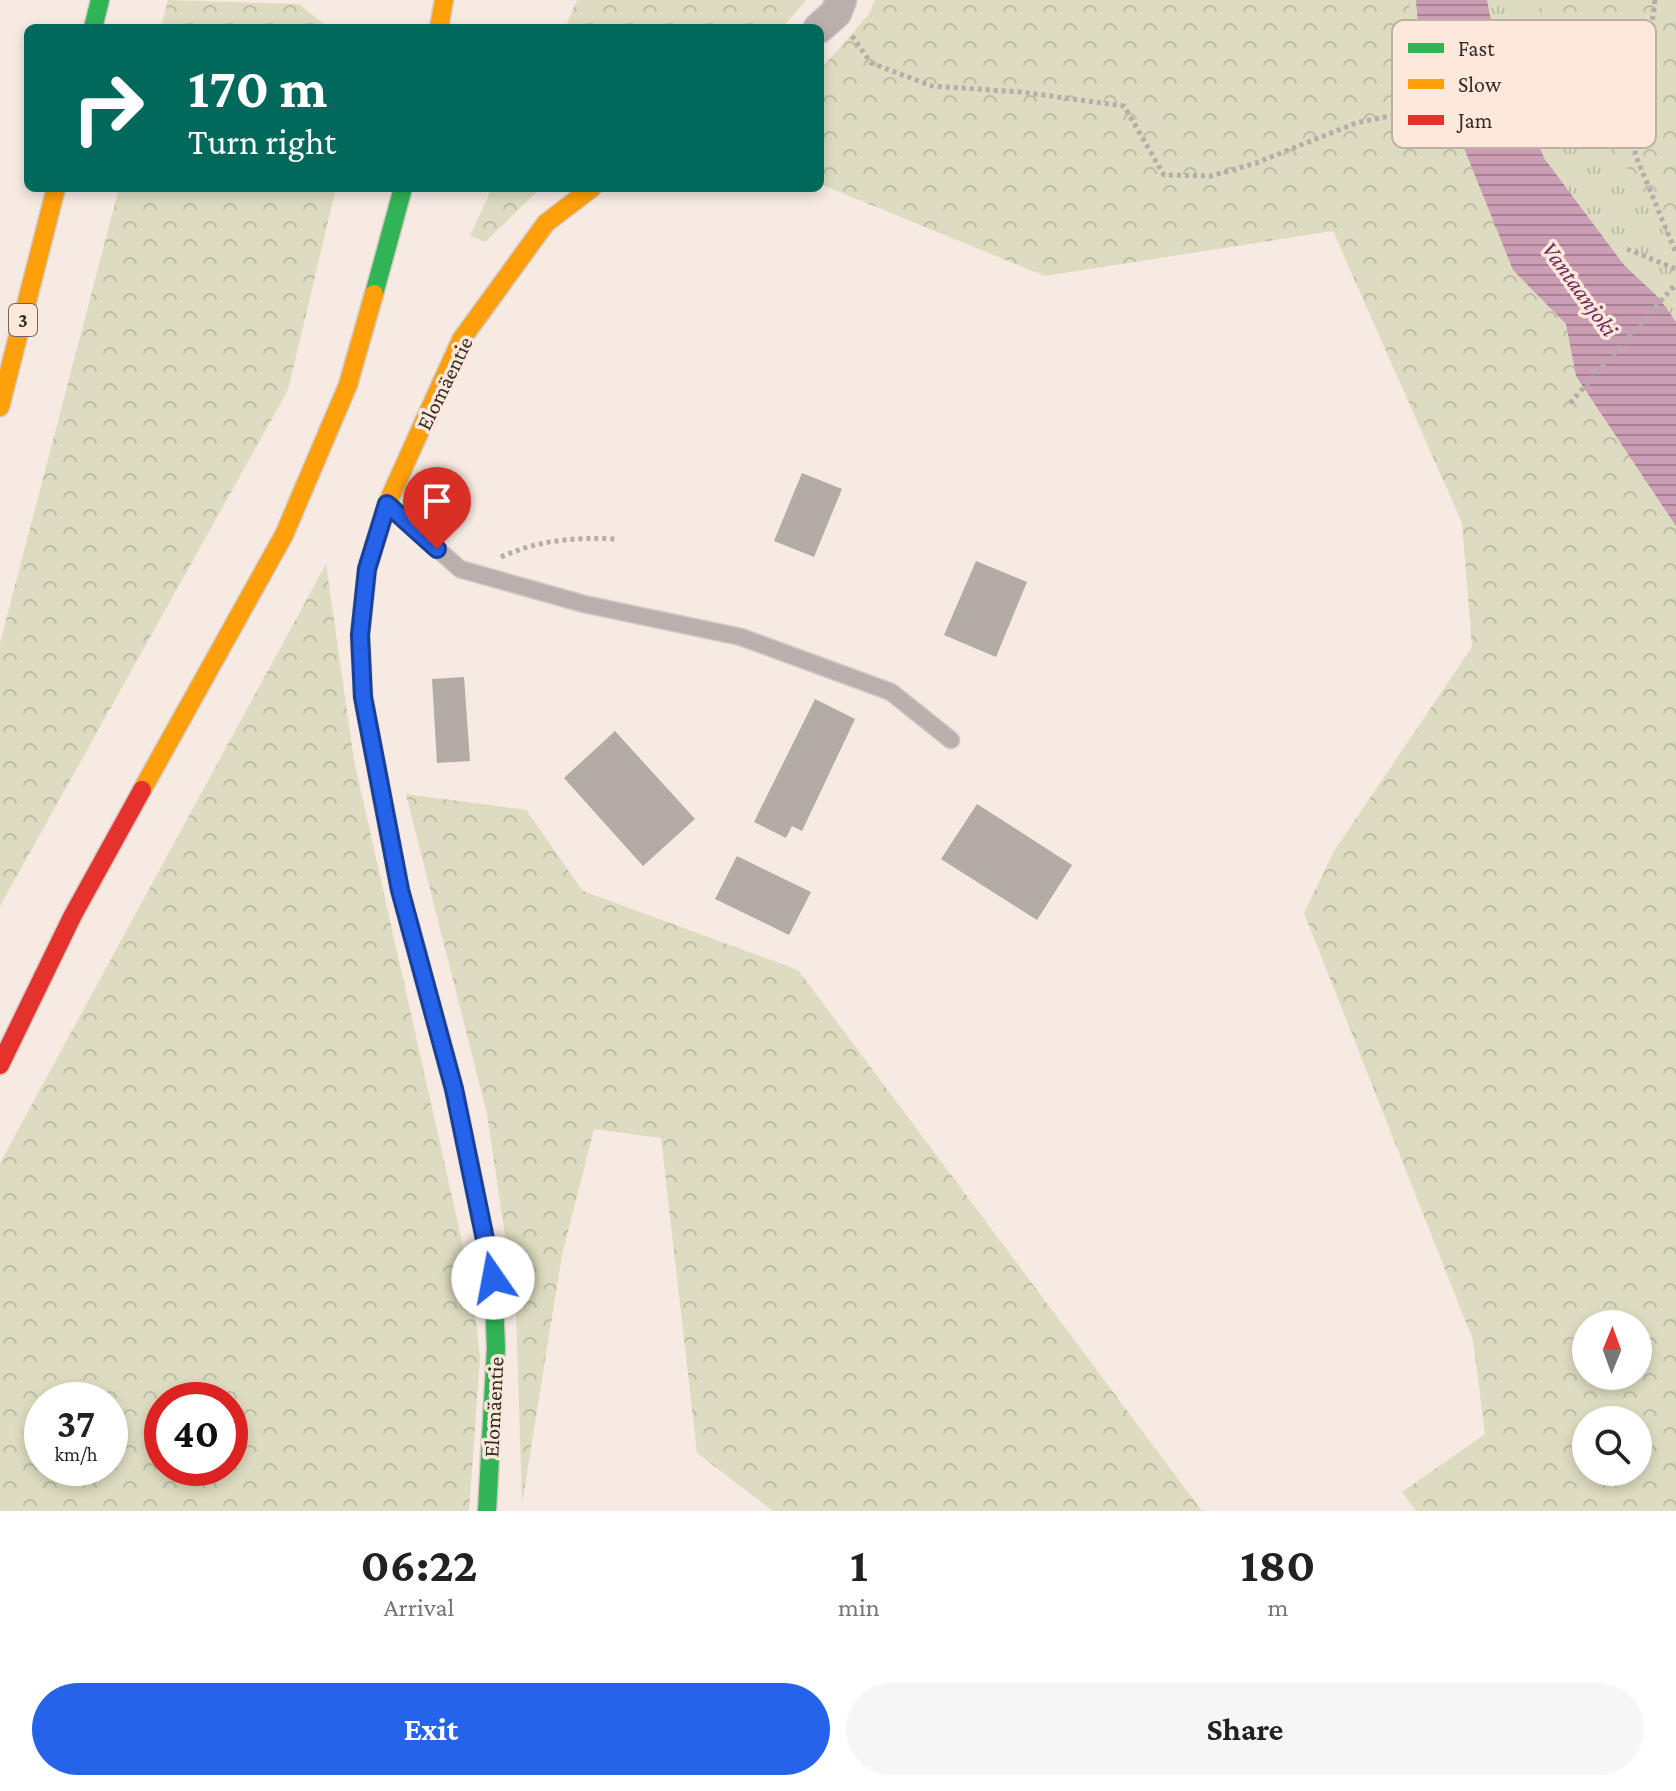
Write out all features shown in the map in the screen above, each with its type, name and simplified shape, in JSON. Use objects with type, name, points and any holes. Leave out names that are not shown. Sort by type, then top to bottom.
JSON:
[{"type":"main road","points":[[94,24],[100,0]]},
{"type":"main road","points":[[440,24],[444,0]]},
{"type":"main road","name":"3","points":[[0,407],[55,192]]},
{"type":"main road","points":[[0,1065],[73,915],[284,535],[348,385],[402,192]]},
{"type":"main road","name":"Elomäentie","points":[[487,1511],[496,1348],[493,1278],[454,1089],[400,890],[363,697],[360,635],[367,569],[387,504],[461,340],[546,223],[587,192]]},
{"type":"street","points":[[824,24],[836,13],[841,0]]},
{"type":"lane","points":[[387,504],[460,569],[584,604],[741,637],[891,692],[951,740]]},
{"type":"path","points":[[1653,20],[1655,0]]},
{"type":"path","points":[[871,63],[932,86],[1021,92],[1124,106],[1164,175],[1211,176],[1256,163],[1356,123],[1392,116]]},
{"type":"path","points":[[1636,148],[1635,154],[1676,253]]},
{"type":"path","points":[[1627,249],[1676,269]]},
{"type":"path","points":[[1570,403],[1676,284]]},
{"type":"path","points":[[471,571],[523,547],[576,537],[616,539]]},
{"type":"green space","points":[[168,0],[299,4],[324,24],[162,24]]},
{"type":"green space","points":[[577,0],[806,0],[785,24],[567,24]]},
{"type":"green space","points":[[875,0],[1407,0],[1416,20],[1392,20],[1392,148],[1478,148],[1512,270],[1566,324],[1576,376],[1676,526],[1676,1511],[1416,1511],[1402,1492],[1485,1434],[1473,1340],[1304,913],[1334,851],[1472,647],[1462,523],[1333,231],[1045,276],[824,186],[824,65],[869,14]]},
{"type":"green space","points":[[1350,0],[1676,0],[1676,542],[1439,148],[1656,148],[1656,20],[1392,20],[1392,70]]},
{"type":"green space","points":[[1544,0],[1676,0],[1676,243],[1613,148],[1656,148],[1656,20],[1540,20]]},
{"type":"green space","points":[[118,192],[335,192],[288,390],[0,906],[0,643]]},
{"type":"green space","points":[[490,192],[537,192],[485,242],[470,236]]},
{"type":"green space","points":[[326,564],[354,760],[472,1286],[480,1358],[469,1511],[0,1511],[0,1163]]},
{"type":"green space","points":[[406,794],[526,810],[583,891],[798,970],[1202,1511],[773,1511],[697,1453],[661,1138],[594,1129],[562,1255],[522,1504],[516,1310],[487,1114]]},
{"type":"water","points":[[1416,0],[1487,0],[1491,20],[1418,20]]},
{"type":"water","name":"Vantaanjoki","points":[[1464,148],[1540,148],[1544,158],[1624,265],[1659,298],[1676,322],[1676,526],[1576,376],[1566,324],[1513,270]]},
{"type":"building","points":[[802,473],[842,489],[814,557],[774,541]]},
{"type":"building","points":[[976,561],[1027,582],[996,657],[944,635]]},
{"type":"building","points":[[464,677],[470,761],[437,763],[432,679]]},
{"type":"building","points":[[815,699],[855,719],[802,831],[792,826],[786,838],[754,822]]},
{"type":"building","points":[[615,731],[695,819],[643,866],[564,778]]},
{"type":"building","points":[[977,804],[1072,865],[1037,920],[941,859]]},
{"type":"building","points":[[737,856],[811,892],[789,935],[715,899]]},
{"type":"traffic: fast","points":[[94,24],[100,0]]},
{"type":"traffic: fast","points":[[374,294],[402,192]]},
{"type":"traffic: fast","points":[[363,608],[360,635],[363,697],[400,890],[454,1089],[493,1278],[496,1348],[487,1511]]},
{"type":"traffic: slow","points":[[440,24],[444,0]]},
{"type":"traffic: slow","points":[[0,407],[55,192]]},
{"type":"traffic: slow","points":[[363,608],[367,569],[387,504],[461,340],[546,223],[587,192]]},
{"type":"traffic: slow","points":[[142,790],[284,535],[348,385],[374,294]]},
{"type":"traffic: jam","points":[[0,1065],[73,915],[142,790]]},
{"type":"route","points":[[437,549],[387,504],[367,569],[360,635],[363,697],[400,890],[454,1089],[493,1278]]}]
